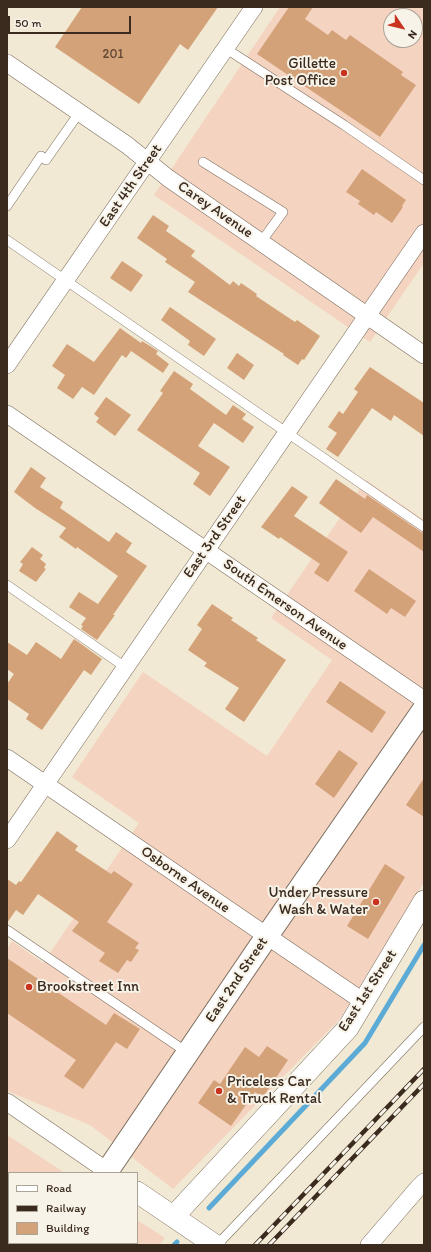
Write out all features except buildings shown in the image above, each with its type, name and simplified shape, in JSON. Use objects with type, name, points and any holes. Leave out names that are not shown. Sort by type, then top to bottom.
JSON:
[{"type":"main road","name":"East 2nd Street","points":[[108,1172],[266,936],[424,709]]},
{"type":"street","name":"East 4th Street","points":[[7,365],[254,7]]},
{"type":"street","name":"Carey Avenue","points":[[7,63],[127,145],[168,178],[424,355]]},
{"type":"street","name":"East 3rd Street","points":[[7,840],[424,233]]},
{"type":"street","name":"South Emerson Avenue","points":[[7,414],[424,700]]},
{"type":"street","name":"Osborne Avenue","points":[[7,758],[364,1002]]},
{"type":"street","name":"East 1st Street","points":[[174,1216],[348,1028],[424,901]]},
{"type":"street","points":[[7,1102],[108,1172]]},
{"type":"street","points":[[369,1245],[424,1182]]},
{"type":"street","points":[[138,1193],[216,1245]]},
{"type":"lane","points":[[225,48],[344,125],[424,180]]},
{"type":"lane","points":[[7,206],[41,156],[46,160],[79,113]]},
{"type":"lane","points":[[203,162],[283,212],[262,242]]},
{"type":"lane","points":[[7,240],[424,527]]},
{"type":"lane","points":[[7,585],[125,667]]},
{"type":"lane","points":[[7,930],[188,1053]]},
{"type":"lane","points":[[216,1245],[424,1027]]},
{"type":"shaded area","points":[[280,7],[424,7],[424,263],[370,342],[154,195]]},
{"type":"shaded area","points":[[366,480],[424,520],[424,882],[339,1020],[173,1189],[90,1125],[7,1091],[7,949],[12,941],[43,963],[139,823],[72,777],[143,672],[267,756],[332,660],[271,618]]},
{"type":"shaded area","points":[[7,1135],[63,1172],[8,1172],[8,1244],[138,1244],[138,1221],[165,1238],[159,1245],[7,1245]]},
{"type":"waterway","points":[[209,1208],[365,1043],[424,945]]},
{"type":"waterway","points":[[174,1245],[177,1242]]},
{"type":"railway","points":[[255,1245],[424,1069]]},
{"type":"railway","points":[[269,1245],[424,1084]]},
{"type":"place","name":"Gillette Post Office","points":[[344,73]]},
{"type":"place","name":"Under Pressure Wash & Water","points":[[376,902]]},
{"type":"place","name":"Brookstreet Inn","points":[[29,987]]},
{"type":"place","name":"Priceless Car & Truck Rental","points":[[219,1091]]}]
